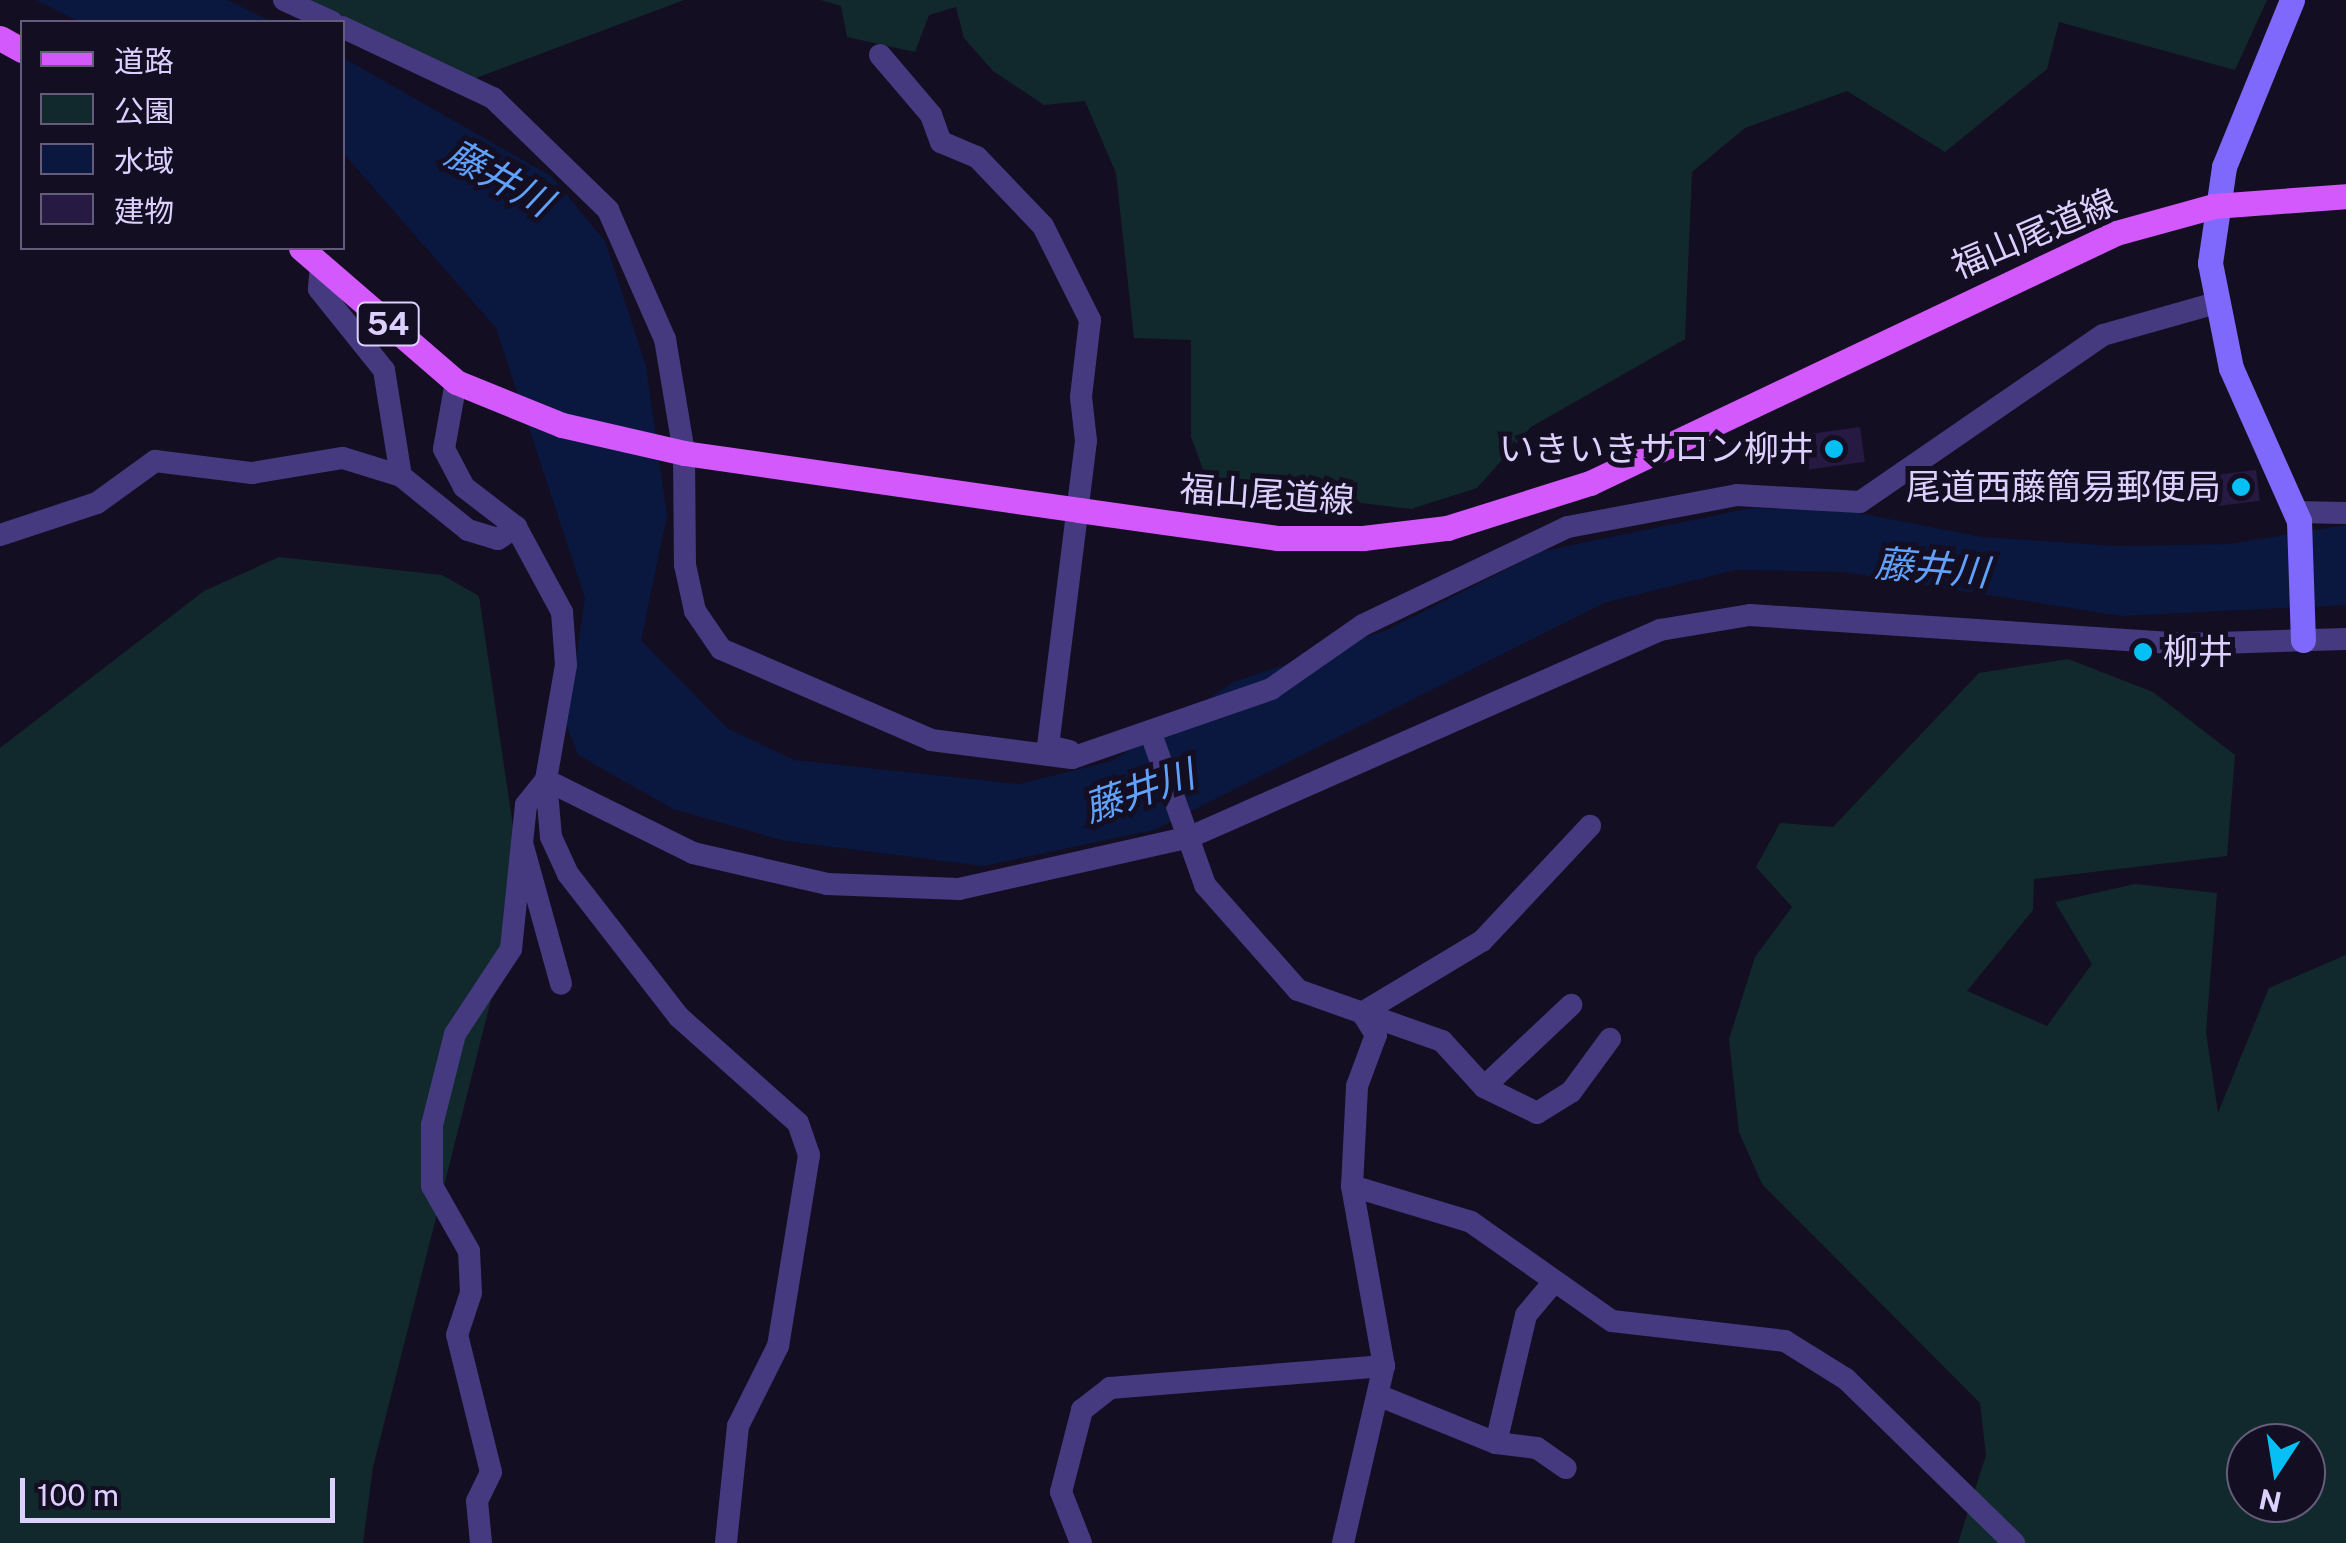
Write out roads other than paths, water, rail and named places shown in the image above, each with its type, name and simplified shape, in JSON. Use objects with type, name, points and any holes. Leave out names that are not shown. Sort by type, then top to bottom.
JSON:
[{"type":"main road","name":"福山尾道線","points":[[311,256],[456,382],[479,396],[677,451],[1277,538],[1363,538],[1447,528],[1590,483],[2116,233],[2214,206],[2346,196]]},
{"type":"street","points":[[284,0],[328,20]]},
{"type":"street","points":[[2292,0],[2214,206],[2216,303],[2231,368],[2298,522],[2303,640]]},
{"type":"street","points":[[345,29],[493,98],[608,210],[664,339],[686,565],[695,611],[721,649],[931,740],[1072,758],[1271,689],[1363,625],[1568,526],[1738,494],[1860,502],[2103,335],[2216,303]]},
{"type":"street","points":[[880,54],[931,116],[941,142],[977,156],[1043,226],[1090,320],[1079,510],[1048,746],[1072,758]]},
{"type":"street","points":[[311,256],[319,289],[384,370],[402,476]]},
{"type":"street","points":[[456,382],[444,449],[464,486],[516,526],[562,612],[566,664],[546,780],[551,837],[568,874],[679,1017],[798,1124],[809,1155],[778,1346],[738,1426],[726,1543]]},
{"type":"street","points":[[0,535],[97,503],[155,461],[252,473],[343,458],[402,476],[468,530],[498,539],[516,526]]},
{"type":"street","points":[[1568,526],[1590,483]]},
{"type":"street","points":[[2298,522],[2346,514]]},
{"type":"street","points":[[546,780],[693,853],[827,884],[959,889],[1190,837],[1570,662],[1660,630],[1750,615],[2186,644],[2346,639]]},
{"type":"street","points":[[1150,732],[1205,885],[1272,970],[1362,1013],[1442,1041],[1484,1088],[1537,1114],[1572,1092],[1610,1039]]},
{"type":"street","points":[[482,1543],[477,1501],[491,1472],[457,1335],[471,1292],[469,1251],[432,1186],[432,1126],[455,1034],[511,950],[526,805],[546,780]]},
{"type":"street","points":[[1362,1013],[1482,941],[1590,826]]},
{"type":"street","points":[[522,843],[561,984]]},
{"type":"street","points":[[1484,1088],[1571,1006]]},
{"type":"street","points":[[1343,1543],[1384,1366],[1352,1186],[1357,1086],[1376,1035],[1362,1013]]},
{"type":"street","points":[[1352,1186],[1471,1222],[1612,1321],[1786,1341],[1846,1379],[2014,1543]]},
{"type":"street","points":[[1496,1443],[1526,1315],[1553,1283]]},
{"type":"street","points":[[1080,1543],[1061,1492],[1082,1410],[1110,1388],[1384,1366]]},
{"type":"street","points":[[1380,1396],[1496,1443],[1537,1448],[1566,1468]]},
{"type":"water","points":[[36,0],[227,0],[269,20],[76,20]]},
{"type":"water","name":"藤井川","points":[[345,59],[551,176],[605,241],[646,366],[667,516],[641,640],[727,728],[794,760],[1019,784],[1112,761],[1234,682],[1389,629],[1543,551],[1751,508],[1843,510],[1982,537],[2117,546],[2228,544],[2346,525],[2346,605],[2121,616],[1843,572],[1735,570],[1604,603],[1154,830],[983,866],[785,841],[673,809],[578,755],[566,724],[585,598],[496,328],[345,155]]},
{"type":"place","name":"いきいきサロン柳井","points":[[1834,449]]},
{"type":"place","name":"尾道西藤簡易郵便局","points":[[2241,487]]},
{"type":"place","name":"柳井","points":[[2143,652]]}]
